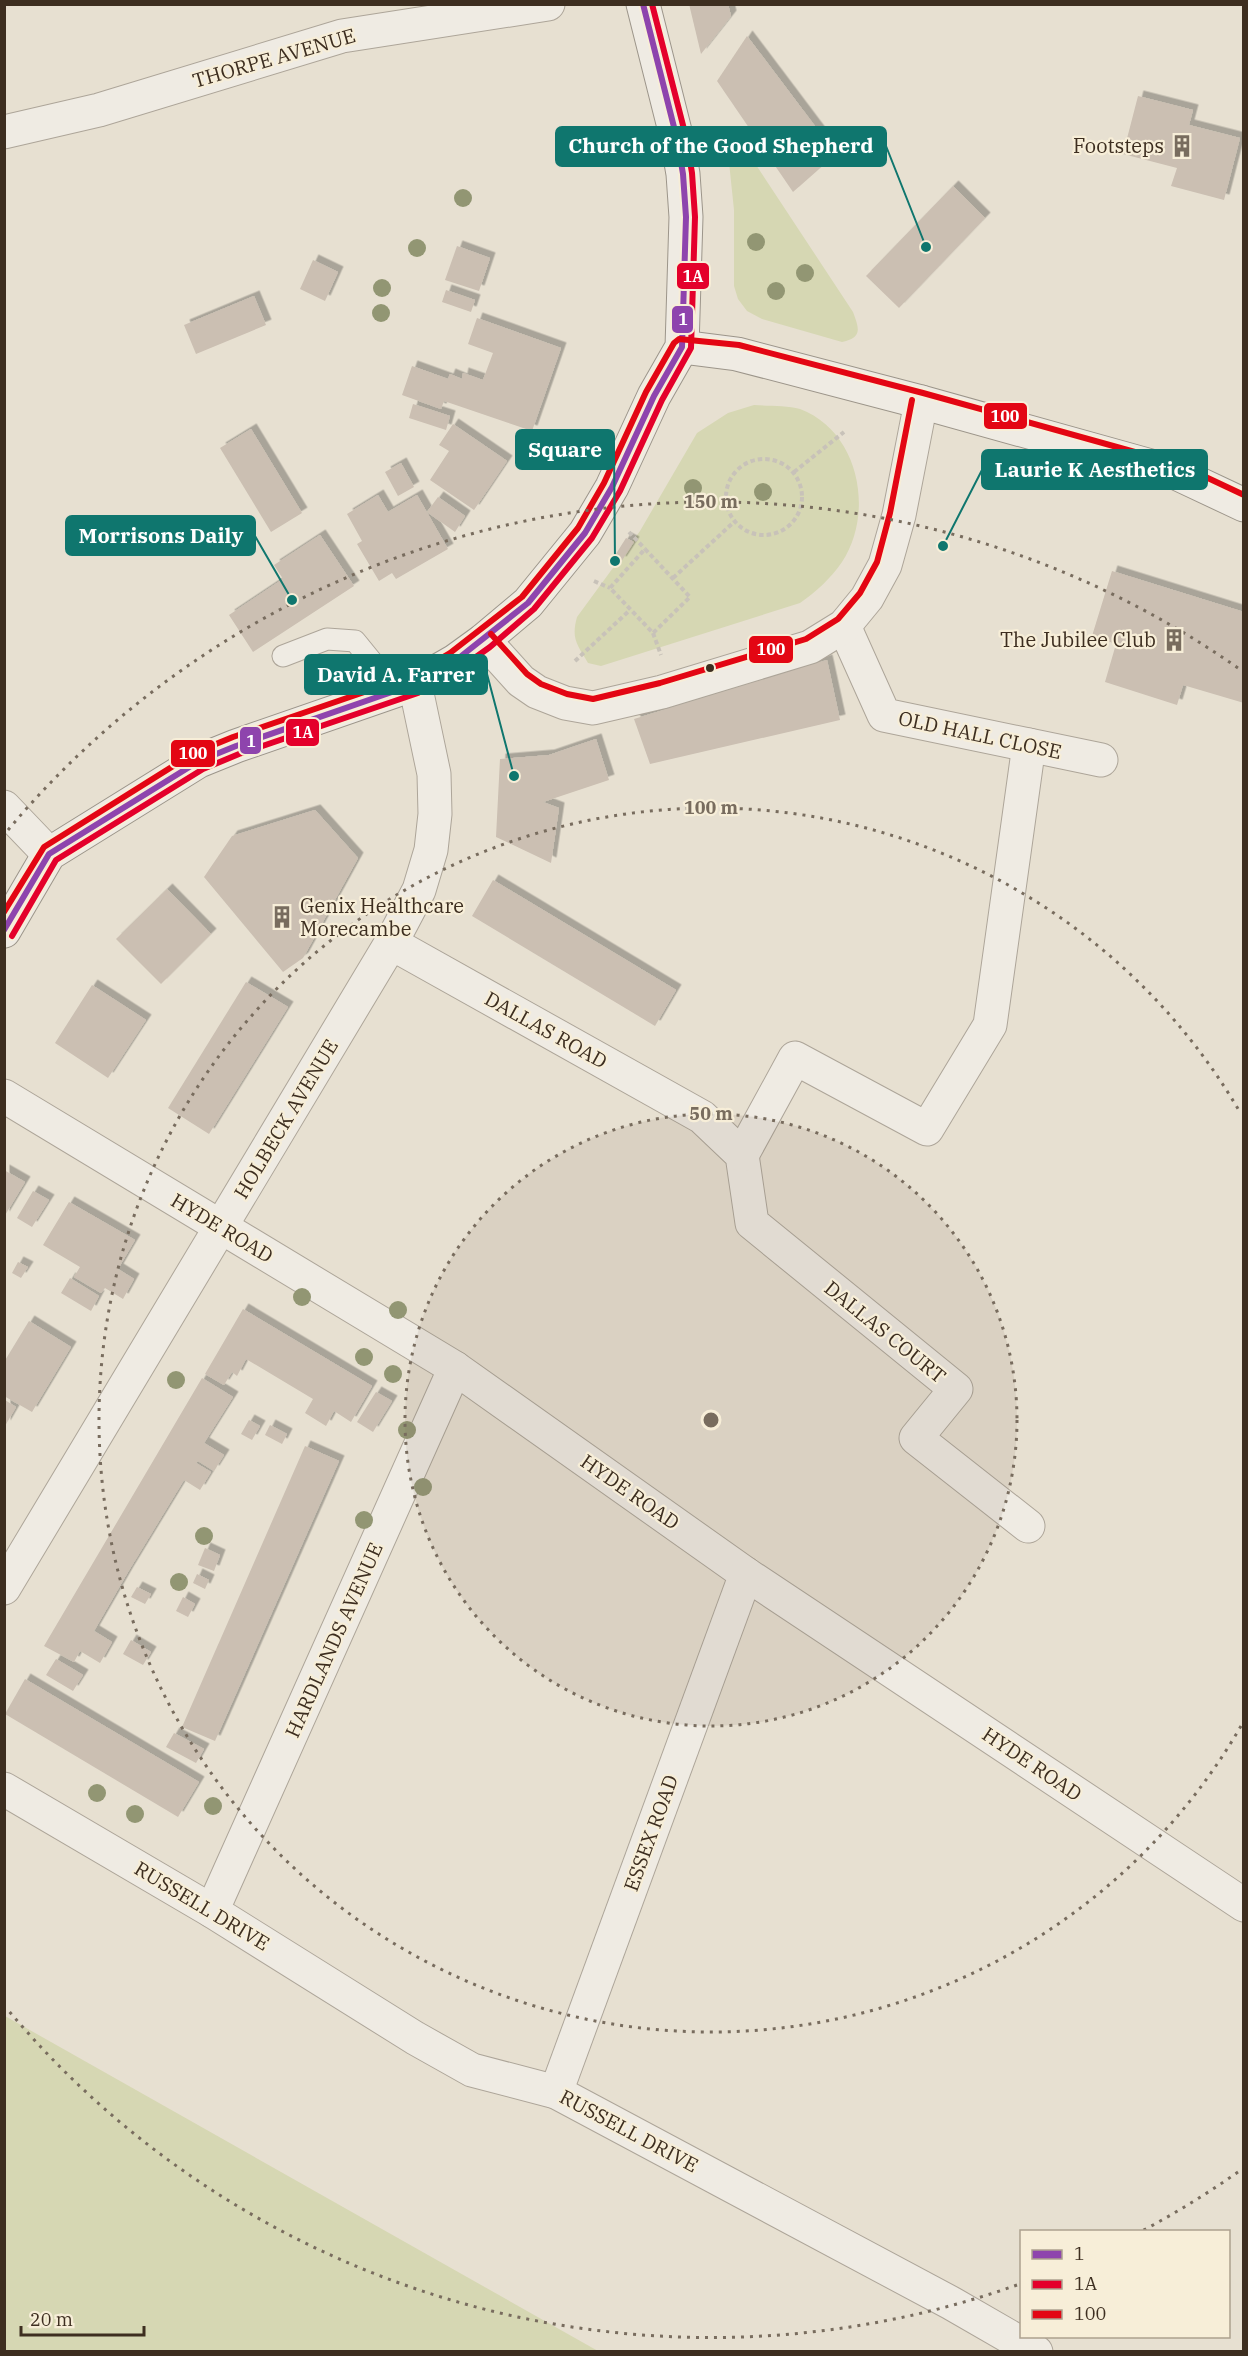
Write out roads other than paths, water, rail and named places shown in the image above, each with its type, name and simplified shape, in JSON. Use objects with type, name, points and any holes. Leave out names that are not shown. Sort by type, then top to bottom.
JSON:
[{"type":"street","name":"THORPE AVENUE","points":[[4,132],[99,110],[342,36],[548,4]]},
{"type":"street","points":[[4,931],[49,854],[200,761],[236,746],[401,688],[455,661],[528,603],[585,533],[612,487],[654,396],[682,347],[686,216],[683,174],[677,139],[643,4]]},
{"type":"street","points":[[682,347],[737,354],[921,402],[1176,473],[1244,505]]},
{"type":"street","points":[[484,640],[520,681],[537,692],[565,703],[593,708],[662,692],[810,647],[844,626],[867,598],[885,565],[899,515],[921,402]]},
{"type":"street","name":"OLD HALL CLOSE","points":[[844,626],[884,715],[1101,760]]},
{"type":"street","name":"HOLBECK AVENUE","points":[[4,1588],[391,943],[419,890],[430,850],[435,814],[434,774],[401,688]]},
{"type":"street","points":[[742,1155],[795,1058],[927,1129],[990,1025],[1029,745]]},
{"type":"street","points":[[4,807],[49,854]]},
{"type":"street","name":"DALLAS ROAD","points":[[391,943],[702,1117],[742,1155]]},
{"type":"street","name":"HYDE ROAD","points":[[4,1096],[455,1368],[746,1574],[1244,1905]]},
{"type":"street","name":"DALLAS COURT","points":[[742,1155],[752,1223],[956,1389],[916,1438],[1028,1526]]},
{"type":"street","name":"HARDLANDS AVENUE","points":[[212,1911],[455,1368]]},
{"type":"street","name":"ESSEX ROAD","points":[[556,2092],[746,1574]]},
{"type":"street","name":"RUSSELL DRIVE","points":[[4,1789],[212,1911],[415,2038],[472,2070],[556,2092],[951,2303],[1036,2352]]},
{"type":"lane","points":[[283,656],[327,639],[355,641],[377,668],[401,688]]},
{"type":"place","name":"Footsteps","points":[[1182,146]]},
{"type":"place","name":"Church of the Good Shepherd","points":[[926,247]]},
{"type":"place","name":"Laurie K Aesthetics","points":[[943,546]]},
{"type":"place","name":"Square","points":[[615,561]]},
{"type":"place","name":"Morrisons Daily","points":[[292,600]]},
{"type":"place","name":"The Jubilee Club","points":[[1174,640]]},
{"type":"place","name":"David A. Farrer","points":[[514,776]]},
{"type":"place","name":"Genix Healthcare Morecambe","points":[[282,917]]}]
